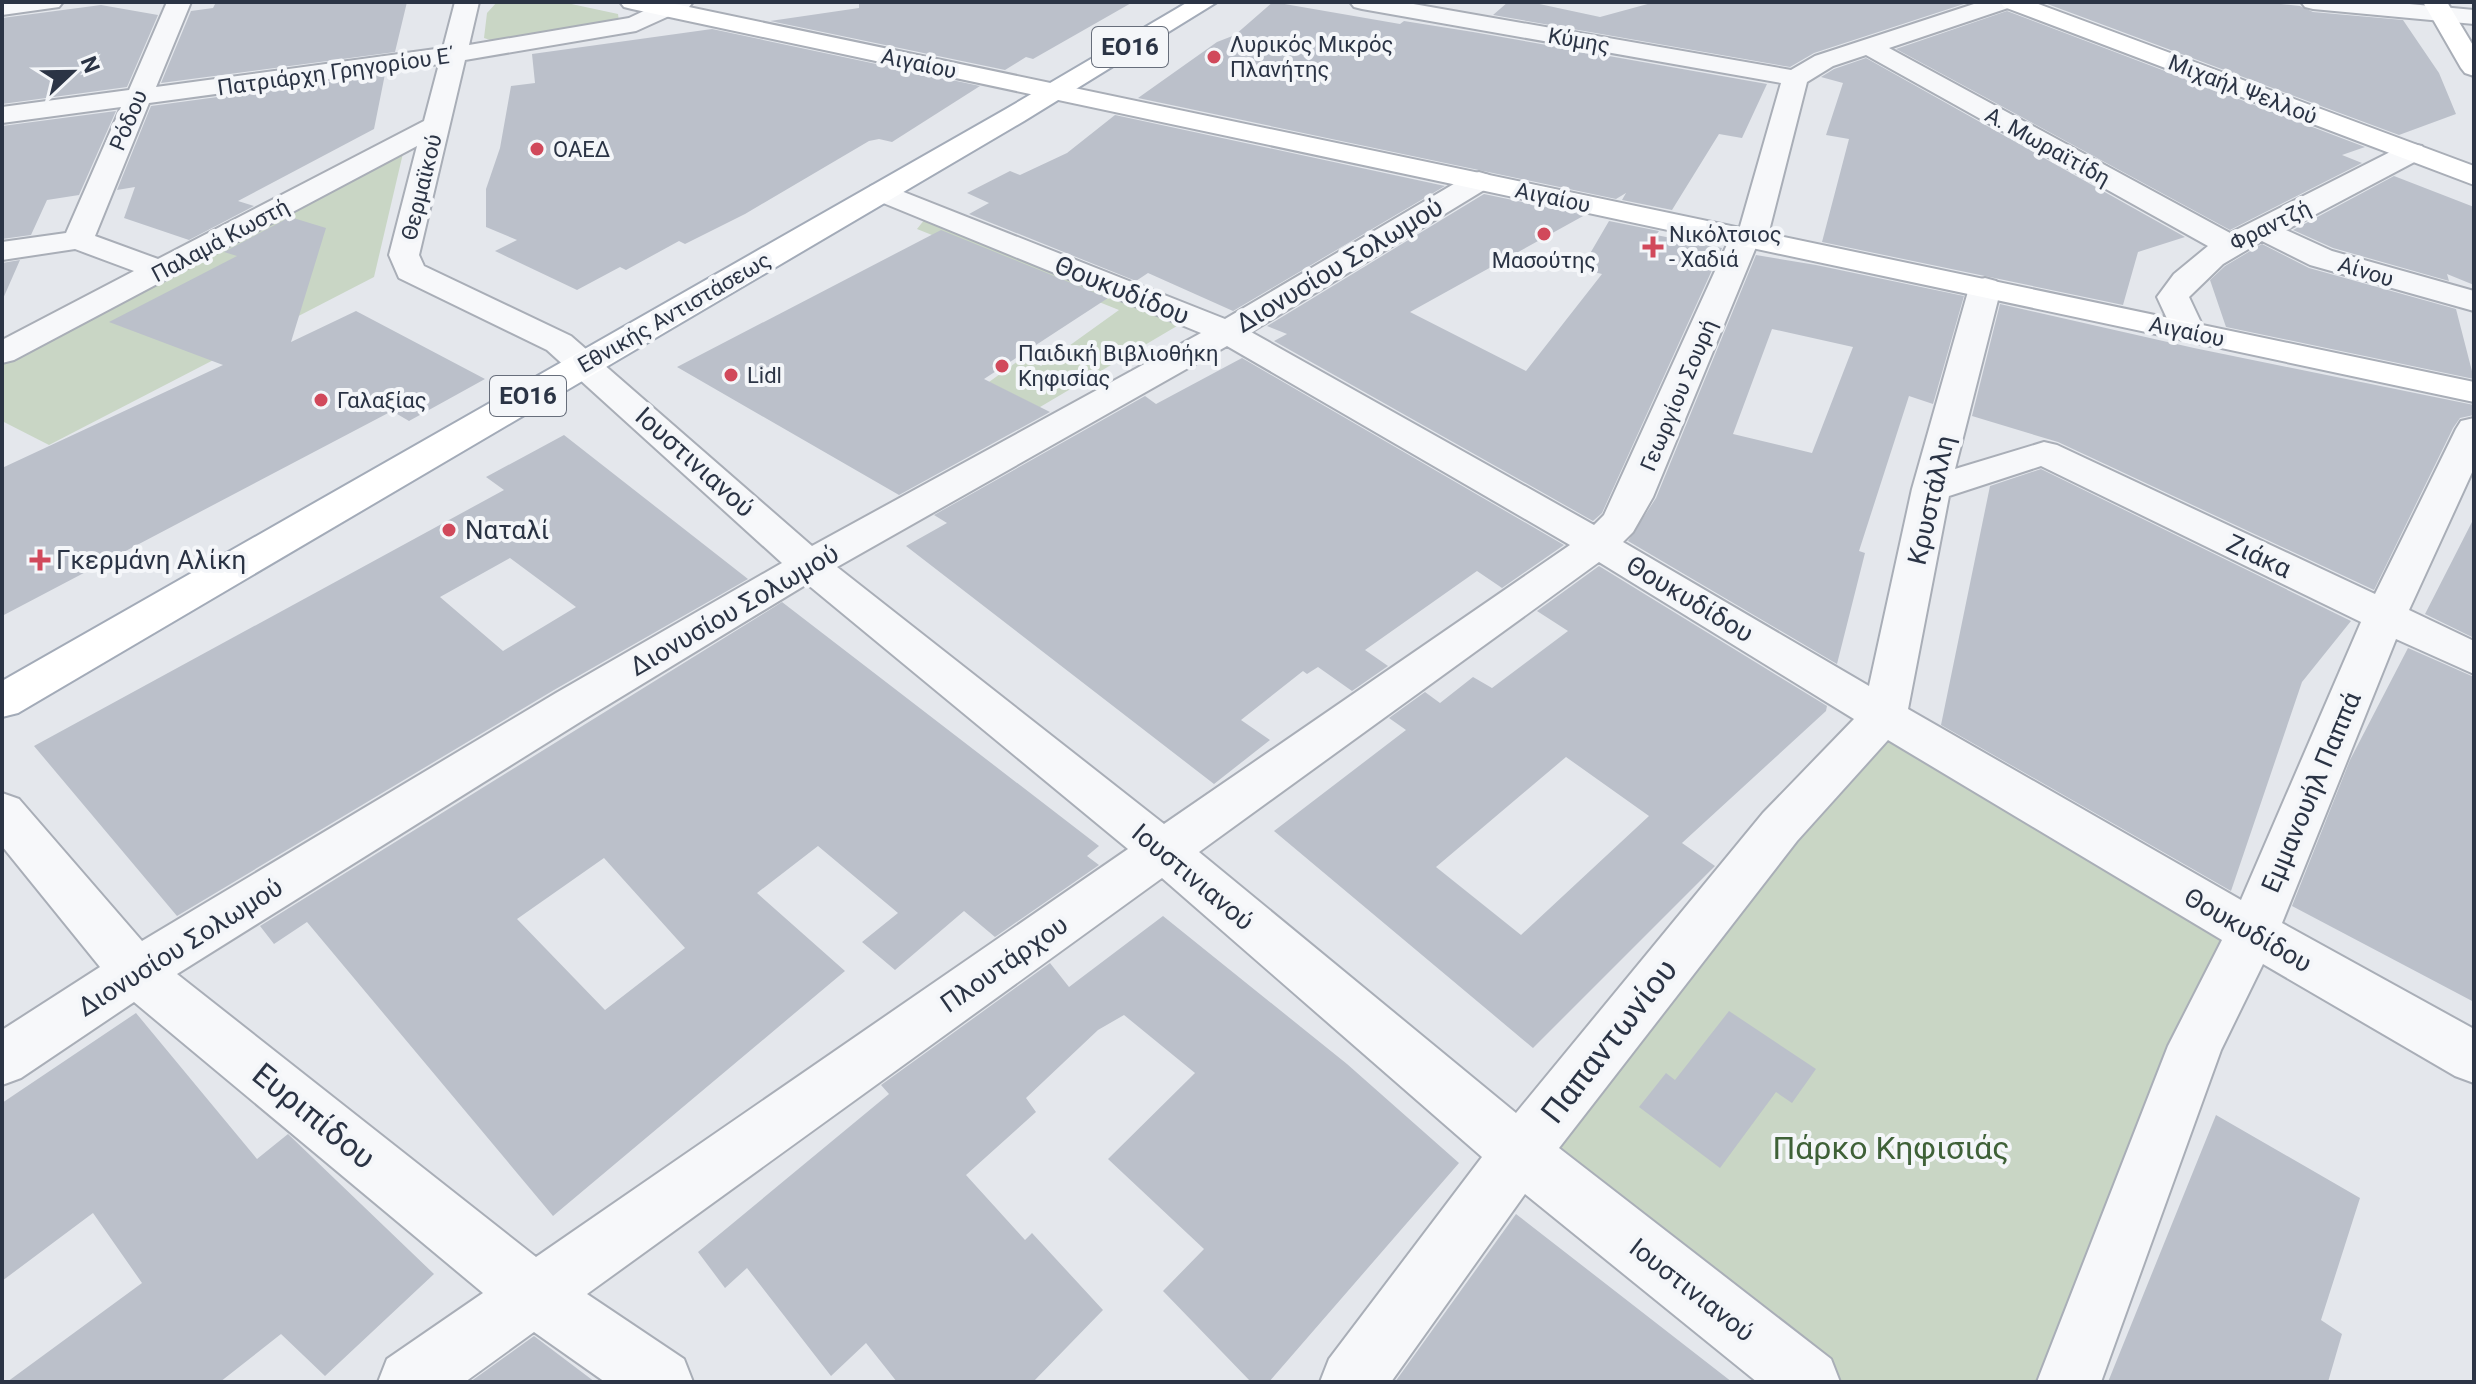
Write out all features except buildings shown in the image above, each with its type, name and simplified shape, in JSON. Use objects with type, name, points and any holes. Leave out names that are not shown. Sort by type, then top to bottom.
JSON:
[{"type":"main road","name":"Αιγαίου","points":[[632,2],[674,6],[1055,92],[2474,392]]},
{"type":"main road","name":"ΕΟ16","points":[[1055,92],[1205,2]]},
{"type":"main road","name":"Μιχαήλ Ψελλού","points":[[2012,2],[2474,176]]},
{"type":"main road","points":[[2438,8],[2474,68]]},
{"type":"main road","name":"Εθνικής Αντιστάσεως","points":[[2,701],[1055,92]]},
{"type":"main road","points":[[2412,152],[2474,155]]},
{"type":"street","points":[[2,8],[51,2]]},
{"type":"street","name":"Ρόδου","points":[[78,240],[179,2]]},
{"type":"street","name":"Θερμαϊκού","points":[[467,2],[404,255],[410,271],[559,343],[585,363]]},
{"type":"street","name":"Κύμης","points":[[1362,2],[1436,8],[1795,78]]},
{"type":"street","points":[[1795,78],[1824,61],[2003,2]]},
{"type":"street","points":[[2313,2],[2438,8],[2474,17]]},
{"type":"street","name":"Πατριάρχη Γρηγορίου Ε΄","points":[[2,115],[454,55],[627,26],[674,6]]},
{"type":"street","name":"Α. Μωραϊτίδη","points":[[1870,47],[2227,244]]},
{"type":"street","name":"Γεωργίου Σουρή","points":[[1598,544],[1619,523],[1634,497],[1748,238],[1795,78]]},
{"type":"street","name":"Παλαμά Κωστή","points":[[2,353],[437,125]]},
{"type":"street","name":"Φραντζή","points":[[2188,331],[2173,297],[2195,269],[2227,244],[2263,230],[2412,152]]},
{"type":"street","name":"Διονυσίου Σολωμού","points":[[2,1060],[136,972],[572,705],[809,565],[1227,332],[1479,181]]},
{"type":"street","name":"Θουκυδίδου","points":[[881,192],[1227,332],[1598,544],[2101,846],[2474,1058]]},
{"type":"street","name":"Αίνου","points":[[2263,230],[2321,258],[2474,301]]},
{"type":"street","points":[[2,251],[78,240],[162,271]]},
{"type":"street","name":"Κρυστάλλη","points":[[1885,714],[1931,489],[1985,288]]},
{"type":"street","name":"Ιουστινιανού","points":[[585,363],[809,565],[1164,851],[1520,1153],[1808,1382]]},
{"type":"street","name":"Εμμανουήλ Παππά","points":[[2069,1382],[2195,1046],[2252,933],[2385,616],[2474,429]]},
{"type":"street","name":"Ζιάκα","points":[[1931,489],[2044,453],[2474,659]]},
{"type":"street","name":"Πλουτάρχου","points":[[410,1382],[1598,544]]},
{"type":"street","name":"Παπαντωνίου","points":[[1352,1382],[1520,1153],[1780,827],[1885,714]]},
{"type":"street","name":"Ευριπίδου","points":[[2,812],[136,972],[534,1295],[661,1382]]},
{"type":"green space","points":[[497,2],[562,2],[618,14],[619,21],[490,40],[484,38],[487,13]]},
{"type":"green space","points":[[404,149],[374,277],[49,445],[2,421],[2,363],[174,275]]},
{"type":"green space","points":[[933,209],[1182,323],[1001,430],[960,403],[1025,356],[1041,366],[1119,310],[917,229]]},
{"type":"green space","name":"Πάρκο Κηφισιάς","points":[[1885,714],[2252,933],[2069,1382],[1808,1382],[1520,1153]]},
{"type":"place","name":"Λυρικός Μικρός Πλανήτης","points":[[1214,57]]},
{"type":"place","name":"ΟΑΕΔ","points":[[537,149]]},
{"type":"place","name":"Μασούτης","points":[[1544,234]]},
{"type":"place","name":"Νικόλτσιος - Χαδιά","points":[[1653,247]]},
{"type":"place","name":"Παιδική Βιβλιοθήκη Κηφισίας","points":[[1002,366]]},
{"type":"place","name":"Lidl","points":[[731,375]]},
{"type":"place","name":"Γαλαξίας","points":[[321,400]]},
{"type":"place","name":"Ναταλί","points":[[449,530]]},
{"type":"place","name":"Γκερμάνη Αλίκη","points":[[40,560]]}]
